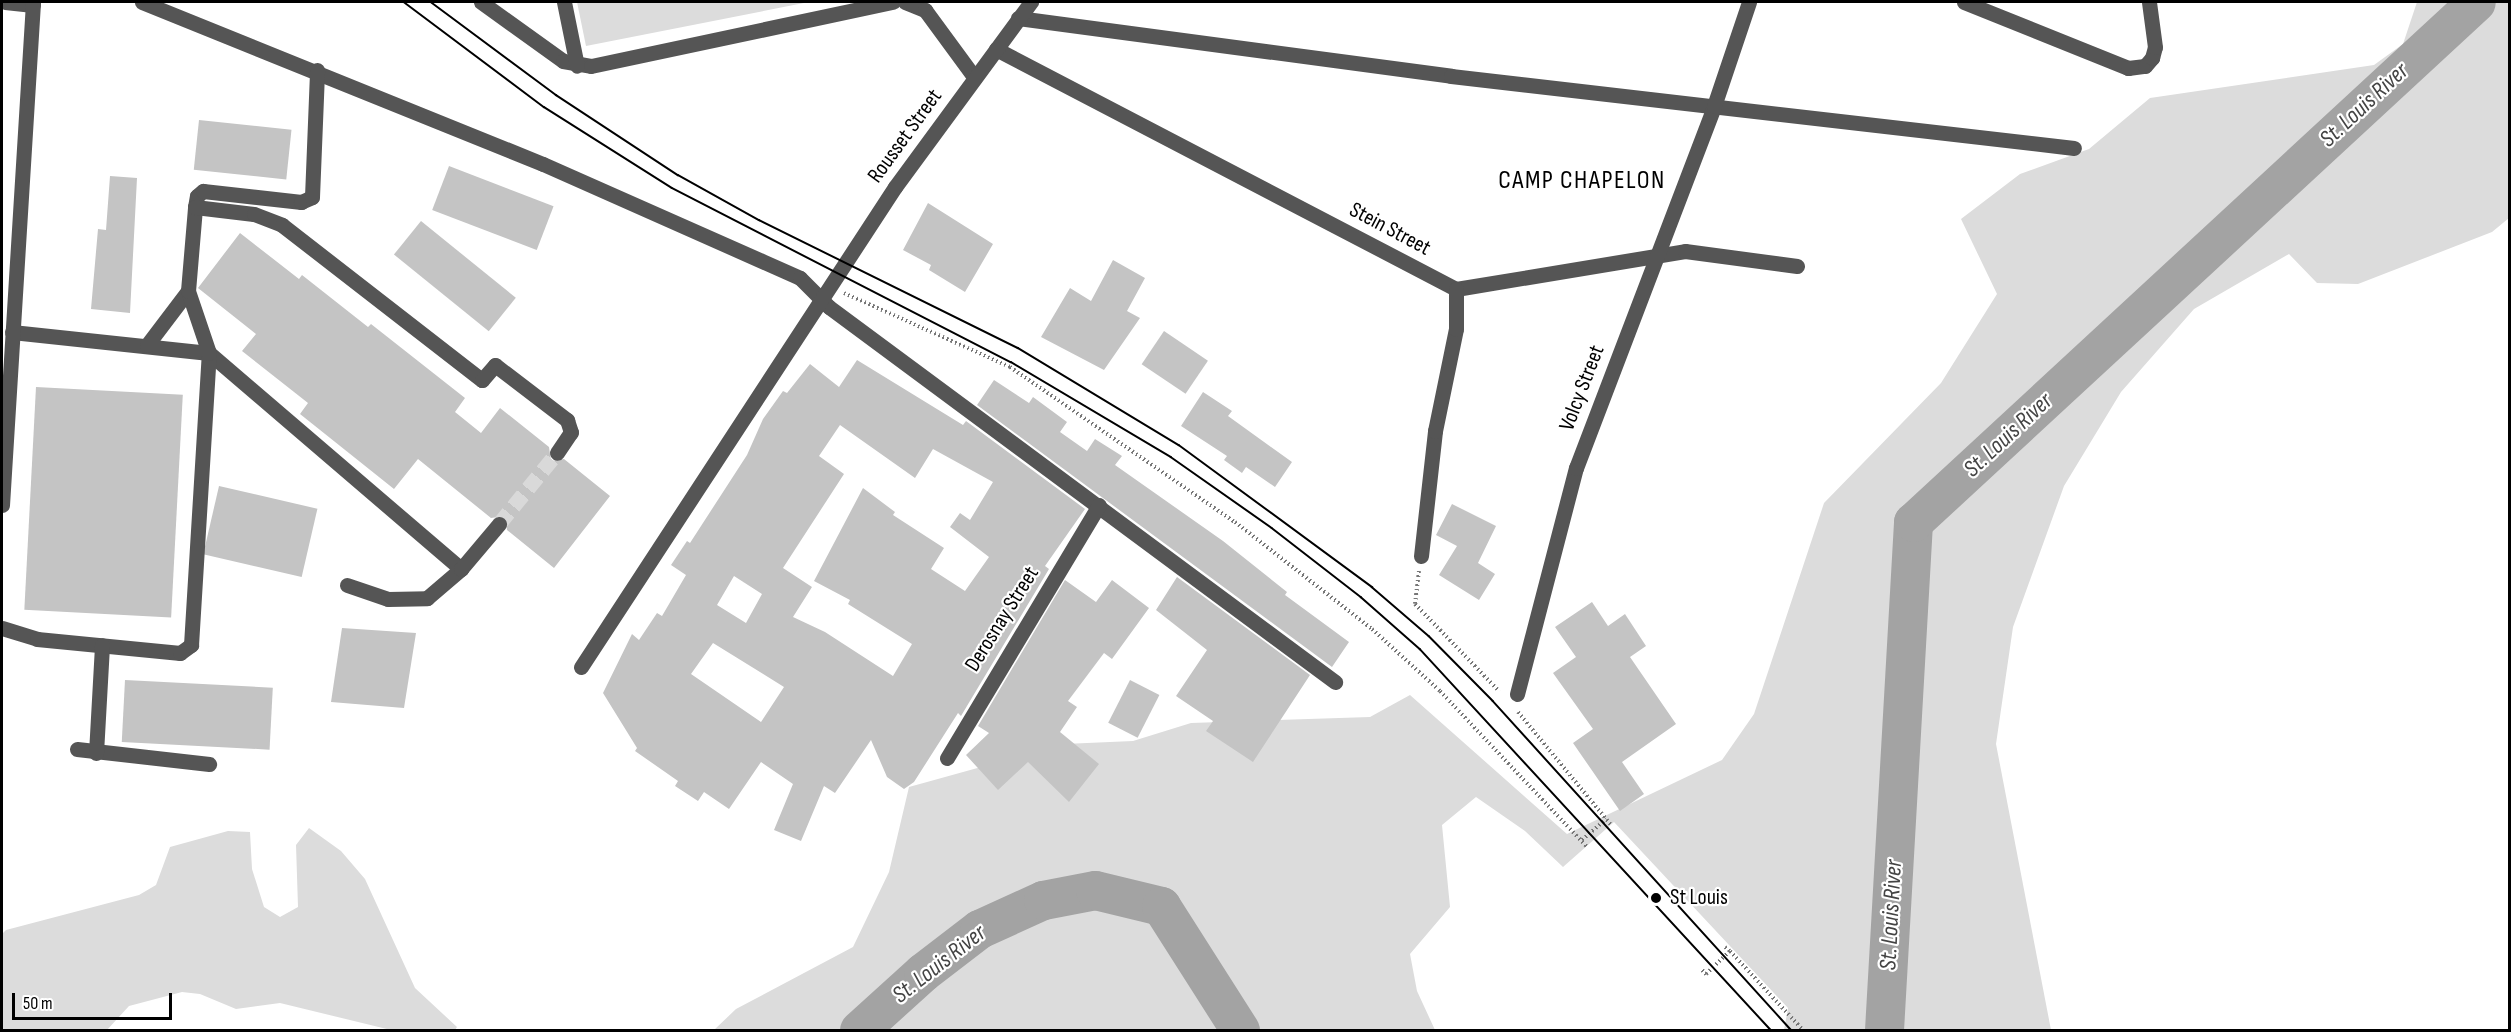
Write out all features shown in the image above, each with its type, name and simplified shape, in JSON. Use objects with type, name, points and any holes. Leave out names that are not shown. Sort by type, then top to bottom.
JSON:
[{"type":"street","points":[[2,505],[3,444],[33,3],[6,2]]},
{"type":"street","points":[[142,2],[317,70],[543,164],[800,278],[823,301],[1335,682]]},
{"type":"street","points":[[481,2],[563,61],[577,66],[894,2]]},
{"type":"street","points":[[564,2],[577,66]]},
{"type":"street","points":[[904,2],[925,10],[975,78]]},
{"type":"street","name":"Rousset Street","points":[[581,667],[823,301],[895,187],[1030,2]]},
{"type":"street","name":"Volcy Street","points":[[1516,701],[1576,468],[1714,106],[1749,2]]},
{"type":"street","points":[[1964,2],[2128,68],[2145,66],[2152,58],[2155,48],[2149,2]]},
{"type":"street","points":[[1018,18],[1714,106],[2074,148]]},
{"type":"street","name":"Stein Street","points":[[996,49],[1456,290]]},
{"type":"street","points":[[2,628],[37,639],[180,653],[191,645],[209,353],[188,291],[197,196],[203,191],[301,202],[312,197],[317,70]]},
{"type":"street","points":[[195,207],[254,214],[282,225],[482,380],[495,365],[567,420],[571,432],[557,453]]},
{"type":"street","points":[[1421,556],[1435,431],[1456,329],[1456,290],[1685,251],[1797,266]]},
{"type":"street","points":[[147,345],[188,291]]},
{"type":"street","points":[[12,332],[209,353],[461,569]]},
{"type":"street","name":"Derosnay Street","points":[[947,758],[1099,505]]},
{"type":"street","points":[[347,585],[388,599],[408,601],[427,598],[461,569],[499,524]]},
{"type":"street","points":[[96,753],[102,645]]},
{"type":"street","points":[[77,749],[96,753],[209,764]]},
{"type":"path","points":[[839,291],[1010,367],[1095,421],[1235,522],[1372,629],[1431,684],[1587,847]]},
{"type":"path","points":[[1421,556],[1415,604],[1516,701],[1611,825]]},
{"type":"path","points":[[1582,840],[1606,819]]},
{"type":"path","points":[[1725,947],[1803,1030]]},
{"type":"path","points":[[1702,970],[1706,974],[1730,951]]},
{"type":"shaded area","points":[[577,2],[809,2],[586,46]]},
{"type":"shaded area","points":[[2417,2],[2509,2],[2509,218],[2492,232],[2358,284],[2317,283],[2289,254],[2194,309],[2121,392],[2064,486],[2013,627],[1996,744],[2051,1030],[1784,1030],[1788,1008],[1614,822],[1563,867],[1525,831],[1476,797],[1442,825],[1450,907],[1410,954],[1417,991],[1435,1030],[714,1030],[736,1009],[853,947],[889,872],[909,787],[1064,744],[1133,741],[1191,723],[1370,717],[1410,695],[1567,834],[1722,760],[1754,714],[1824,503],[1941,383],[1997,294],[1961,219],[2020,174],[2089,149],[2150,98],[2374,65],[2403,44]]},
{"type":"shaded area","points":[[309,828],[341,851],[365,879],[415,988],[457,1027],[455,1030],[391,1030],[280,1003],[236,1009],[200,994],[182,992],[129,1006],[107,1030],[2,1030],[2,934],[6,930],[139,895],[156,885],[170,847],[228,831],[250,832],[252,869],[264,907],[280,917],[298,907],[296,845]]},
{"type":"building","points":[[199,120],[291,130],[286,179],[194,170]]},
{"type":"building","points":[[449,166],[554,206],[537,250],[432,210]]},
{"type":"building","points":[[110,176],[137,178],[130,313],[91,309],[98,229],[106,230]]},
{"type":"building","points":[[928,203],[993,244],[965,292],[929,270],[931,265],[903,250]]},
{"type":"building","points":[[421,221],[516,298],[489,331],[394,254]]},
{"type":"building","points":[[240,233],[299,279],[302,275],[368,327],[371,324],[465,398],[455,412],[481,433],[500,408],[549,447],[551,461],[564,459],[610,496],[554,568],[507,530],[505,516],[491,518],[418,459],[394,489],[300,414],[308,403],[242,351],[256,334],[198,288]]},
{"type":"building","points":[[1113,260],[1145,278],[1127,311],[1140,318],[1104,370],[1041,337],[1070,288],[1091,301]]},
{"type":"building","points":[[1164,331],[1208,361],[1186,394],[1142,364]]},
{"type":"building","points":[[857,360],[963,425],[966,421],[1085,509],[1045,566],[1049,569],[961,716],[958,713],[914,782],[904,789],[887,777],[871,740],[835,793],[824,786],[801,841],[774,830],[793,784],[761,762],[729,809],[704,792],[698,801],[675,786],[678,781],[635,751],[637,748],[603,693],[632,634],[639,640],[657,613],[662,616],[686,575],[671,565],[687,541],[690,543],[747,455],[763,419],[783,391],[787,393],[810,364],[839,387]],"holes":[[[840,425],[915,478],[933,449],[993,482],[970,520],[960,513],[950,527],[989,557],[965,591],[931,569],[944,548],[893,515],[895,512],[863,488],[814,581],[850,600],[848,604],[912,644],[893,676],[825,632],[793,617],[812,587],[783,568],[844,474],[819,456]],[[734,576],[762,594],[746,623],[717,605]],[[713,643],[784,687],[761,722],[691,674]]]},
{"type":"building","points":[[994,380],[1029,403],[1033,397],[1067,422],[1060,432],[1087,451],[1095,439],[1122,456],[1115,465],[1223,541],[1287,592],[1285,595],[1349,642],[1332,667],[977,405]]},
{"type":"building","points":[[36,387],[183,395],[171,617],[24,610]]},
{"type":"building","points":[[1203,392],[1232,411],[1228,416],[1292,462],[1275,487],[1246,467],[1242,473],[1224,460],[1227,456],[1181,426]]},
{"type":"building","points":[[219,486],[317,509],[302,577],[203,554]]},
{"type":"building","points":[[1452,504],[1496,526],[1478,563],[1495,574],[1479,600],[1439,575],[1457,546],[1436,535]]},
{"type":"building","points":[[1177,577],[1310,675],[1253,762],[1206,731],[1213,721],[1176,696],[1207,650],[1156,610]]},
{"type":"building","points":[[1065,580],[1096,602],[1112,580],[1149,608],[1112,659],[1104,653],[1068,701],[1077,707],[1060,732],[1099,764],[1069,802],[1028,762],[998,790],[966,755],[989,733],[978,726]]},
{"type":"building","points":[[1592,602],[1608,626],[1625,614],[1646,646],[1630,657],[1676,724],[1622,762],[1644,794],[1620,811],[1573,743],[1593,729],[1553,673],[1576,657],[1555,627]]},
{"type":"building","points":[[342,628],[416,633],[404,708],[331,702]]},
{"type":"building","points":[[125,680],[273,688],[270,750],[122,742]]},
{"type":"building","points":[[1130,680],[1159,695],[1138,738],[1108,723]]},
{"type":"waterway","name":"St. Louis River","points":[[1884,1030],[1913,522],[2476,2]]},
{"type":"waterway","name":"St. Louis River","points":[[859,1030],[923,972],[979,929],[1043,900],[1095,890],[1161,906],[1240,1030]]},
{"type":"tunnel","points":[[499,524],[557,453]]},
{"type":"tram line","points":[[404,2],[544,107],[672,188],[1011,362],[1171,457],[1272,528],[1361,597],[1420,649],[1771,1030]]},
{"type":"tram line","points":[[431,2],[556,95],[678,175],[759,220],[1018,348],[1179,445],[1372,587],[1429,636],[1493,701],[1791,1030]]},
{"type":"place","name":"St Louis","points":[[1656,898]]},
{"type":"district","name":"CAMP CHAPELON","points":[[1582,181]]}]
